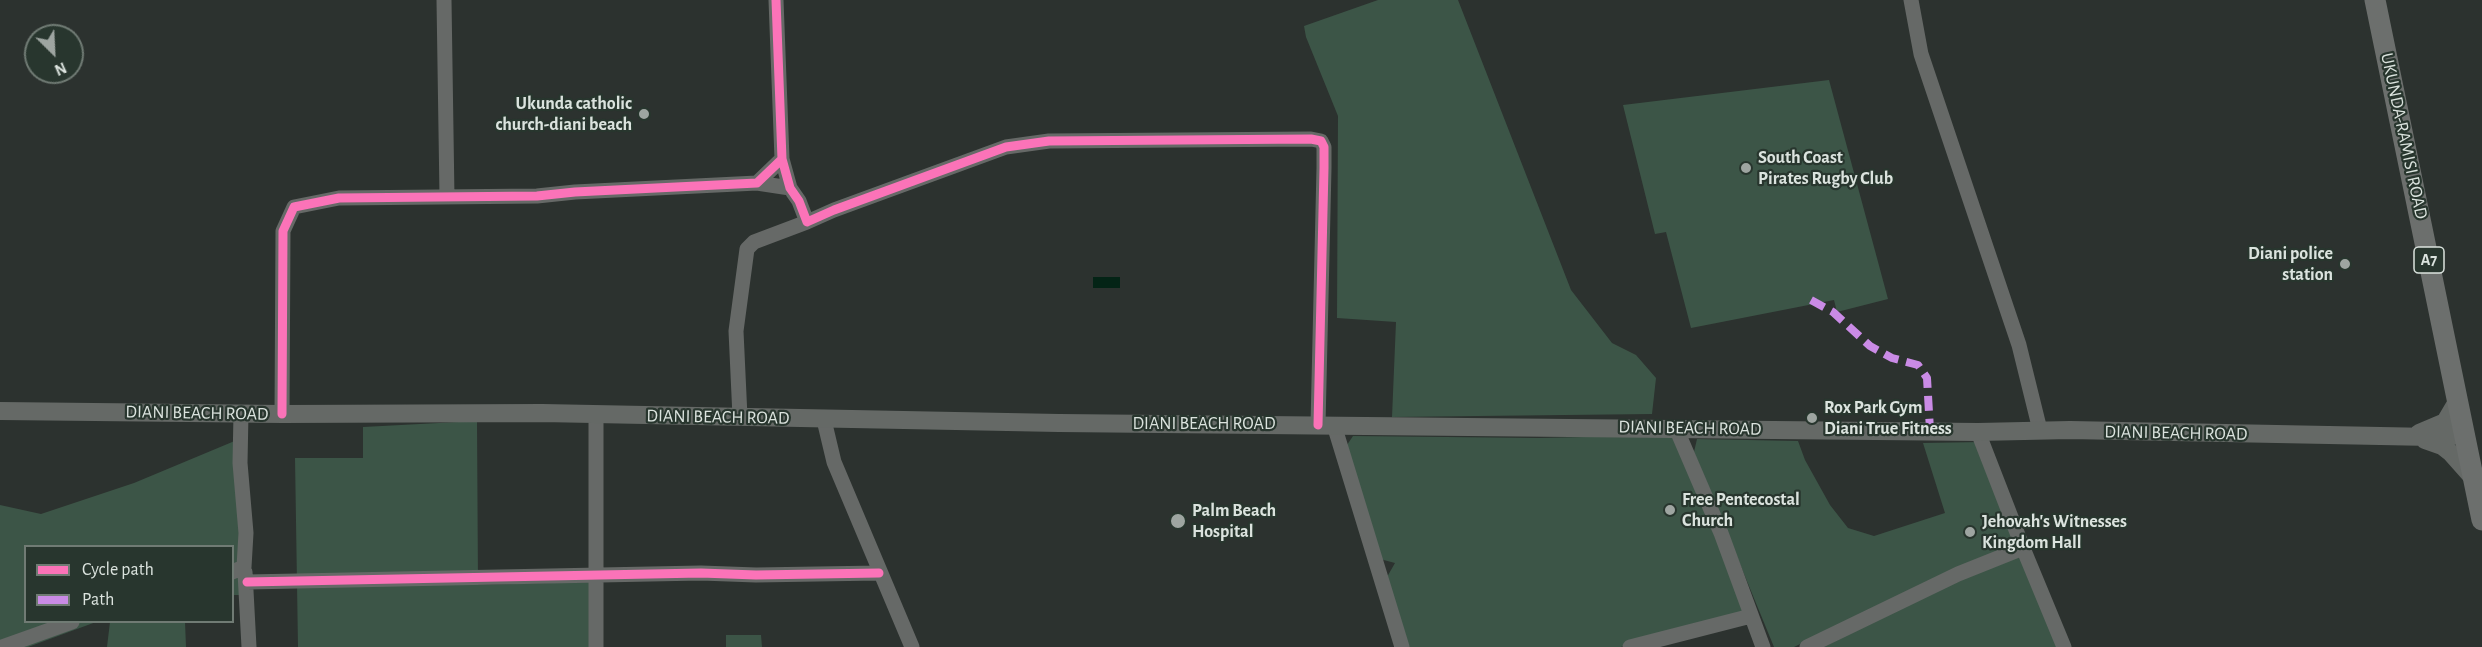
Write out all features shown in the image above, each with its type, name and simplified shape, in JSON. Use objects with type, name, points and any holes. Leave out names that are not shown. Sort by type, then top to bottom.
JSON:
[{"type":"highway","name":"UKUNDA-RAMISI ROAD","points":[[2375,0],[2482,520]]},
{"type":"main road","points":[[2409,436],[2436,428],[2445,422],[2458,400]]},
{"type":"main road","name":"DIANI BEACH ROAD","points":[[0,411],[596,415],[824,420],[1978,432],[2040,430],[2432,437],[2465,435]]},
{"type":"main road","points":[[2409,436],[2442,446],[2475,480]]},
{"type":"street","points":[[444,0],[447,197]]},
{"type":"street","points":[[776,0],[782,159],[790,188],[799,201],[807,222]]},
{"type":"street","points":[[1911,0],[1921,54],[2019,345],[2040,430]]},
{"type":"street","points":[[740,417],[736,331],[747,249],[754,242],[1006,147],[1049,141],[1311,139],[1321,141],[1324,147],[1326,425],[1402,647]]},
{"type":"street","points":[[757,183],[782,159]]},
{"type":"street","points":[[282,414],[283,231],[291,210],[298,205],[339,198],[537,196],[757,183],[790,188]]},
{"type":"street","points":[[242,414],[240,463],[246,533],[238,569],[247,582],[249,647]]},
{"type":"street","points":[[596,415],[596,647]]},
{"type":"street","points":[[824,420],[834,462],[912,647]]},
{"type":"street","points":[[1676,428],[1721,533],[1763,647]]},
{"type":"street","points":[[1978,432],[2064,647]]},
{"type":"street","points":[[1807,647],[1958,574],[2023,548]]},
{"type":"street","points":[[247,582],[701,573],[756,575],[879,573]]},
{"type":"street","points":[[1630,647],[1751,616]]},
{"type":"street","points":[[2,647],[67,623]]},
{"type":"shaded area","points":[[1378,0],[1458,0],[1571,290],[1612,343],[1636,355],[1656,378],[1652,414],[1392,417],[1396,322],[1337,318],[1338,116],[1306,37],[1304,26]]},
{"type":"shaded area","name":"South Coast Pirates Rugby Club","points":[[1829,80],[1888,299],[1837,312],[1834,300],[1691,328],[1666,232],[1655,234],[1623,105]]},
{"type":"shaded area","points":[[1093,277],[1120,277],[1120,288],[1093,288]]},
{"type":"shaded area","points":[[477,421],[478,585],[591,582],[591,647],[298,647],[295,458],[363,458],[363,427]]},
{"type":"shaded area","points":[[1676,435],[1745,614],[1630,642],[1621,647],[1408,647],[1387,577],[1395,563],[1380,559],[1345,448],[1353,436],[1539,438]]},
{"type":"shaded area","points":[[1697,439],[1798,441],[1805,460],[1830,505],[1848,528],[1874,536],[1945,513],[1923,443],[1982,442],[2016,545],[1962,566],[1794,647],[1774,647],[1694,452]]},
{"type":"shaded area","points":[[237,440],[249,595],[234,595],[234,545],[24,545],[24,623],[93,623],[28,647],[0,647],[0,505],[41,514],[134,483]]},
{"type":"shaded area","points":[[2021,554],[2059,647],[1824,647],[1910,602]]},
{"type":"shaded area","points":[[110,623],[185,623],[186,647],[107,647]]},
{"type":"shaded area","points":[[726,635],[761,635],[762,647],[726,647]]},
{"type":"marked path","points":[[1811,300],[1833,312],[1870,346],[1892,358],[1918,365],[1927,378],[1930,430]]},
{"type":"cycle path","points":[[282,414],[283,231],[294,207],[339,198],[537,196],[757,183],[782,159],[776,0]]},
{"type":"cycle path","points":[[782,159],[790,188],[799,201],[807,222],[1006,147],[1049,141],[1311,139],[1321,141],[1324,147],[1324,168],[1318,425]]},
{"type":"cycle path","points":[[247,582],[701,573],[756,575],[879,573]]},
{"type":"place","name":"Ukunda catholic church-diani beach","points":[[644,114]]},
{"type":"place","name":"South Coast Pirates Rugby Club","points":[[1746,168]]},
{"type":"place","name":"Diani police station","points":[[2345,264]]},
{"type":"place","name":"Rox Park Gym Diani True Fitness","points":[[1812,418]]},
{"type":"place","name":"Free Pentecostal Church","points":[[1670,510]]},
{"type":"place","name":"Palm Beach Hospital","points":[[1178,521]]},
{"type":"place","name":"Jehovah's Witnesses Kingdom Hall","points":[[1970,532]]}]
